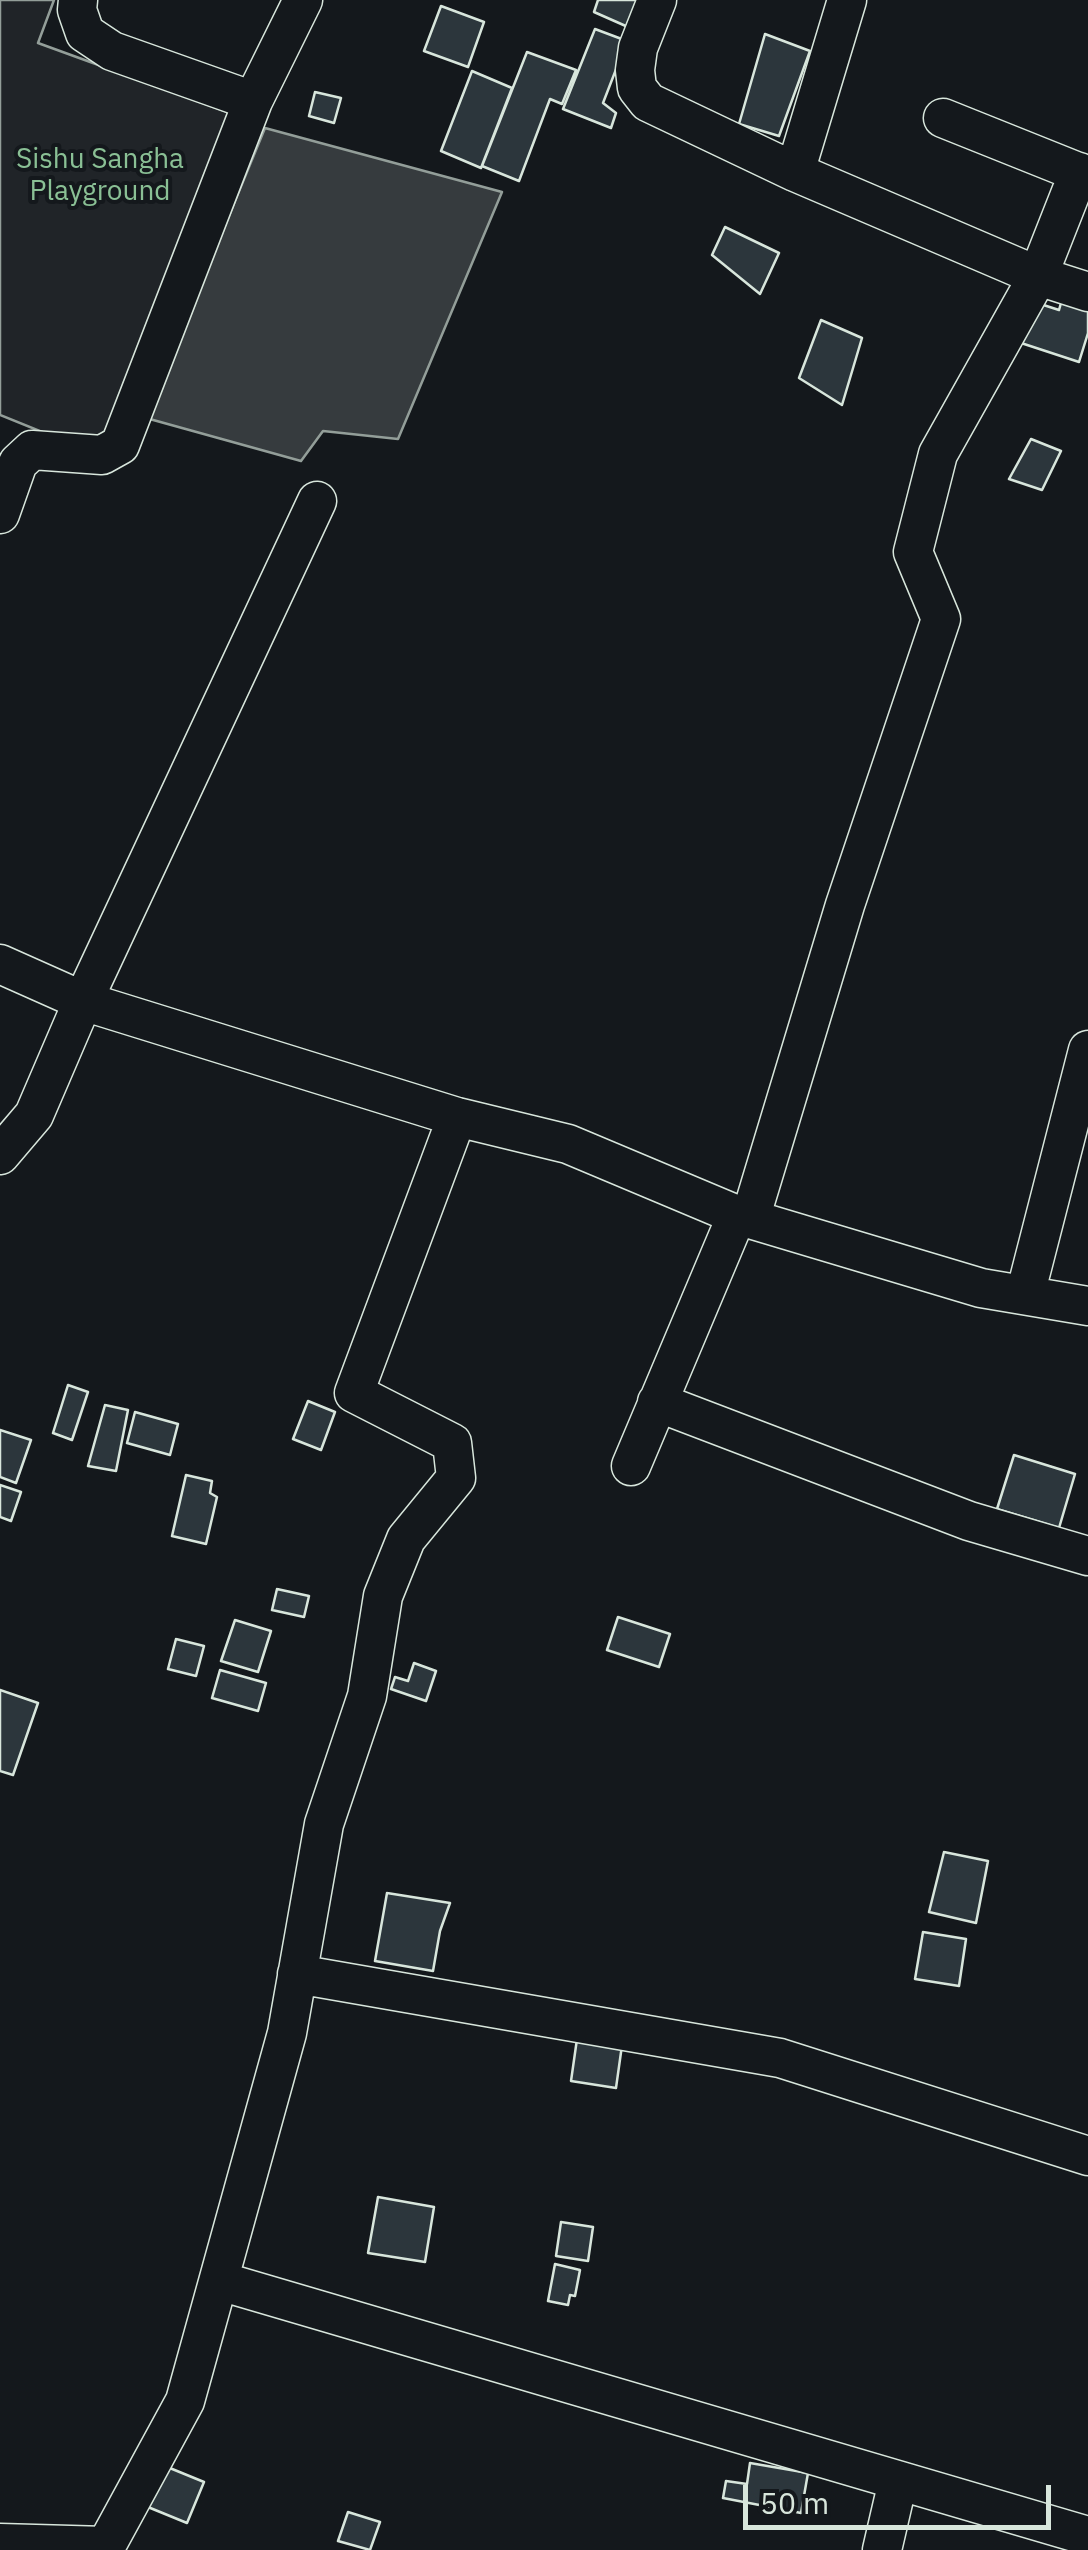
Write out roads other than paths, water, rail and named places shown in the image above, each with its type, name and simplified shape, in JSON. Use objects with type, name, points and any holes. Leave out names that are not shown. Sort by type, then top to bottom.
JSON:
[{"type":"street","points":[[78,0],[77,10],[85,33],[112,51],[253,101]]},
{"type":"street","points":[[0,514],[18,462],[32,450],[102,456],[120,445],[253,101],[303,0]]},
{"type":"street","points":[[657,0],[638,48],[635,70],[637,88],[648,102],[795,172],[1038,276],[1088,292]]},
{"type":"street","points":[[795,172],[846,0]]},
{"type":"street","points":[[631,1466],[744,1217],[941,619],[913,552],[938,454],[1038,276],[1084,174],[943,118]]},
{"type":"street","points":[[0,1154],[34,1115],[318,502]]},
{"type":"street","points":[[0,964],[84,1001],[457,1117],[568,1144],[744,1217],[981,1288],[1088,1306]]},
{"type":"street","points":[[1025,1295],[1088,1050]]},
{"type":"street","points":[[0,2543],[106,2548],[185,2401],[287,2033],[324,1824],[367,1696],[382,1596],[406,1539],[456,1478],[452,1443],[354,1393],[457,1117]]},
{"type":"street","points":[[657,1402],[970,1521],[1088,1556]]},
{"type":"street","points":[[297,1974],[780,2058],[1088,2156]]},
{"type":"street","points":[[220,2281],[898,2481],[1084,2528]]},
{"type":"street","points":[[882,2550],[898,2481]]},
{"type":"park label","name":"Sishu Sangha Playground","points":[[100,176]]}]
